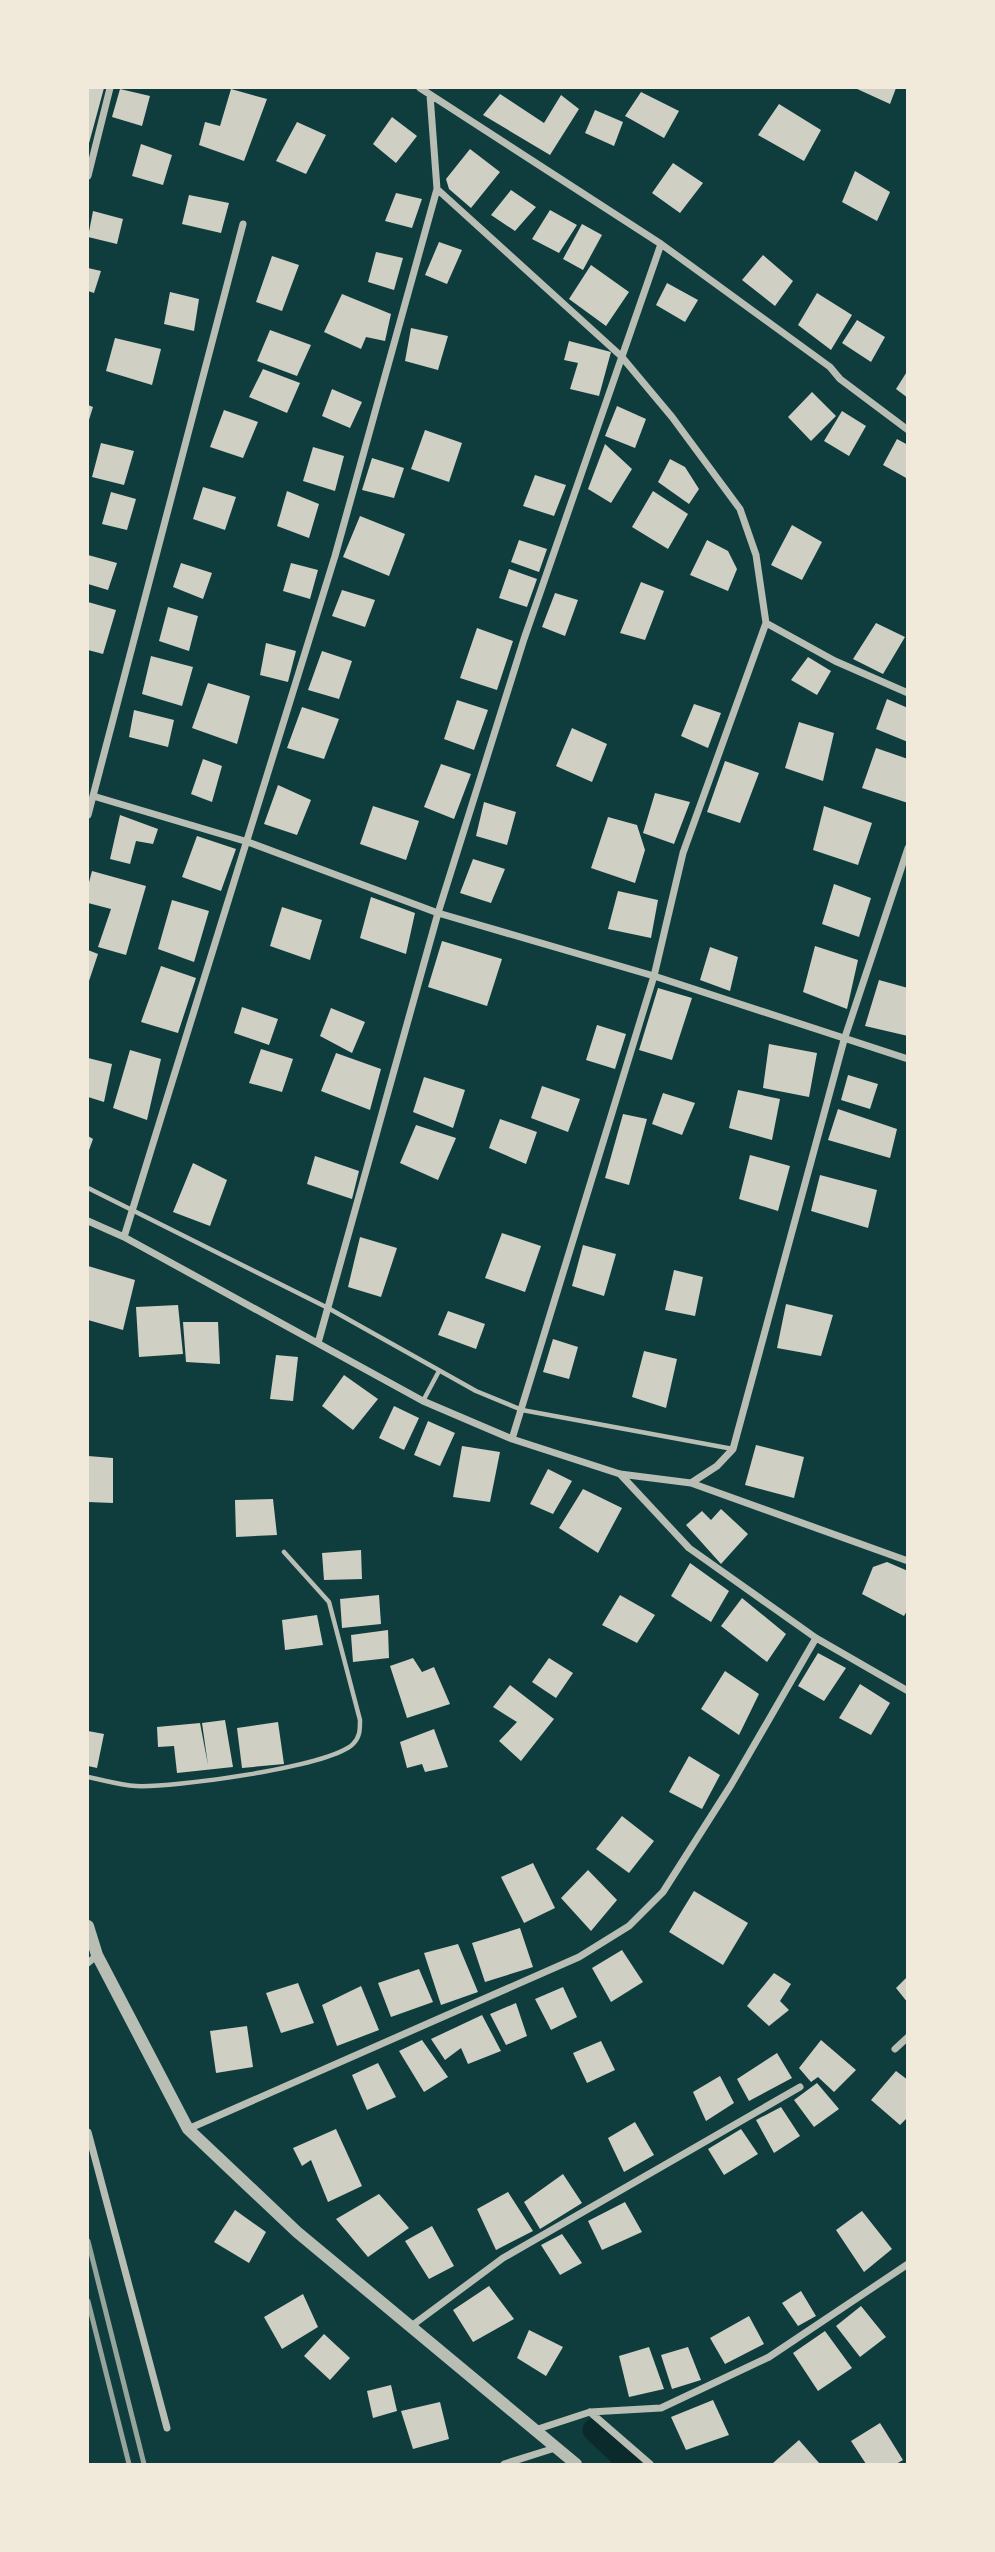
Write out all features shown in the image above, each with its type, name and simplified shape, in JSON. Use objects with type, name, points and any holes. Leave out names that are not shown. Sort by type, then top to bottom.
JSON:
[{"type":"street","points":[[88,176],[110,88]]},
{"type":"street","points":[[420,88],[661,244],[830,367],[840,379],[908,430]]},
{"type":"street","points":[[124,1237],[335,556],[437,189],[430,95]]},
{"type":"street","points":[[437,189],[621,356],[672,417],[740,509],[756,555],[766,623],[683,853],[654,976],[512,1439]]},
{"type":"street","points":[[88,815],[243,225]]},
{"type":"street","points":[[318,1343],[438,913],[524,639],[578,491],[621,356],[661,244]]},
{"type":"street","points":[[766,623],[835,662],[908,693]]},
{"type":"street","points":[[93,796],[248,842],[438,913],[654,976],[908,1059]]},
{"type":"street","points":[[691,1483],[717,1466],[733,1449],[844,1040],[908,848]]},
{"type":"street","points":[[88,1221],[124,1237],[424,1401],[512,1439],[620,1474],[691,1483],[908,1561]]},
{"type":"street","points":[[620,1474],[689,1548],[816,1638],[908,1691]]},
{"type":"street","points":[[188,2129],[579,1957],[629,1926],[663,1892],[731,1785],[816,1638]]},
{"type":"street","points":[[88,1926],[92,1959],[188,2129],[297,2232],[576,2465]]},
{"type":"street","points":[[895,2049],[908,2037]]},
{"type":"street","points":[[410,2327],[503,2258],[800,2087]]},
{"type":"street","points":[[88,2132],[167,2428]]},
{"type":"street","points":[[534,2430],[590,2412],[662,2408],[769,2357],[908,2264]]},
{"type":"street","points":[[590,2412],[650,2465]]},
{"type":"street","points":[[504,2465],[556,2448]]},
{"type":"lane","points":[[88,1188],[328,1308],[439,1371],[522,1410],[733,1449]]},
{"type":"lane","points":[[424,1401],[439,1371]]},
{"type":"lane","points":[[88,1777],[136,1786],[195,1781],[311,1762],[350,1747],[359,1737],[360,1720],[329,1602],[284,1552]]},
{"type":"building","points":[[88,88],[104,88],[88,147]]},
{"type":"building","points":[[855,88],[896,88],[890,104]]},
{"type":"building","points":[[120,89],[150,96],[142,126],[112,117]]},
{"type":"building","points":[[231,89],[267,99],[244,161],[199,145],[205,122],[220,126]]},
{"type":"building","points":[[641,92],[679,111],[664,138],[625,116]]},
{"type":"building","points":[[500,94],[544,123],[561,95],[579,109],[550,155],[483,115]]},
{"type":"building","points":[[779,104],[821,130],[804,161],[758,135]]},
{"type":"building","points":[[595,110],[623,122],[614,146],[585,133]]},
{"type":"building","points":[[392,117],[417,136],[396,163],[373,144]]},
{"type":"building","points":[[297,122],[326,135],[306,174],[276,161]]},
{"type":"building","points":[[141,144],[172,155],[163,185],[132,176]]},
{"type":"building","points":[[470,149],[500,172],[471,208],[449,189],[446,179]]},
{"type":"building","points":[[673,163],[703,183],[680,213],[652,193]]},
{"type":"building","points":[[855,171],[890,192],[877,221],[842,202]]},
{"type":"building","points":[[511,190],[536,207],[515,231],[491,215]]},
{"type":"building","points":[[396,193],[422,199],[412,228],[385,221]]},
{"type":"building","points":[[189,195],[229,203],[221,233],[182,224]]},
{"type":"building","points":[[550,210],[577,225],[559,253],[532,239]]},
{"type":"building","points":[[93,211],[123,219],[117,244],[88,237]]},
{"type":"building","points":[[582,224],[602,235],[583,270],[563,259]]},
{"type":"building","points":[[439,242],[462,250],[447,284],[425,275]]},
{"type":"building","points":[[376,252],[403,258],[394,290],[368,282]]},
{"type":"building","points":[[763,255],[793,281],[775,306],[742,280]]},
{"type":"building","points":[[272,256],[299,265],[282,311],[256,302]]},
{"type":"building","points":[[591,265],[629,292],[606,326],[569,299]]},
{"type":"building","points":[[88,268],[101,271],[94,293],[88,291]]},
{"type":"building","points":[[667,283],[698,300],[685,322],[656,305]]},
{"type":"building","points":[[170,292],[199,299],[194,331],[164,324]]},
{"type":"building","points":[[817,293],[852,315],[831,350],[798,325]]},
{"type":"building","points":[[342,294],[391,314],[385,341],[366,337],[361,349],[324,332]]},
{"type":"building","points":[[857,320],[885,337],[871,362],[842,343]]},
{"type":"building","points":[[411,328],[448,336],[438,370],[405,361]]},
{"type":"building","points":[[270,330],[311,345],[297,376],[257,361]]},
{"type":"building","points":[[115,338],[161,349],[152,385],[106,371]]},
{"type":"building","points":[[569,341],[611,352],[599,396],[570,389],[578,363],[564,360]]},
{"type":"building","points":[[263,369],[300,383],[287,413],[249,397]]},
{"type":"building","points":[[908,370],[908,398],[896,389]]},
{"type":"building","points":[[332,389],[362,402],[350,428],[322,416]]},
{"type":"building","points":[[812,392],[836,416],[811,441],[788,417]]},
{"type":"building","points":[[88,405],[93,407],[88,423]]},
{"type":"building","points":[[617,406],[646,419],[635,448],[605,436]]},
{"type":"building","points":[[224,410],[258,422],[243,458],[210,447]]},
{"type":"building","points":[[842,411],[866,426],[849,456],[824,441]]},
{"type":"building","points":[[425,430],[462,443],[449,482],[411,469]]},
{"type":"building","points":[[897,439],[908,445],[908,479],[883,465]]},
{"type":"building","points":[[101,443],[134,451],[124,485],[92,477]]},
{"type":"building","points":[[605,444],[632,469],[611,503],[588,489]]},
{"type":"building","points":[[313,447],[344,456],[335,491],[303,481]]},
{"type":"building","points":[[372,458],[404,468],[394,498],[362,490]]},
{"type":"building","points":[[670,459],[685,467],[699,489],[689,504],[658,482]]},
{"type":"building","points":[[535,475],[566,485],[554,516],[523,506]]},
{"type":"building","points":[[203,487],[236,497],[225,530],[193,519]]},
{"type":"building","points":[[287,491],[319,504],[309,538],[277,526]]},
{"type":"building","points":[[653,491],[688,514],[668,549],[632,527]]},
{"type":"building","points":[[111,492],[136,499],[127,530],[102,524]]},
{"type":"building","points":[[360,516],[405,534],[389,576],[343,557]]},
{"type":"building","points":[[792,525],[822,542],[802,580],[771,565]]},
{"type":"building","points":[[519,540],[547,549],[539,572],[511,562]]},
{"type":"building","points":[[707,540],[728,551],[737,569],[728,591],[690,575]]},
{"type":"building","points":[[88,555],[117,563],[108,590],[88,584]]},
{"type":"building","points":[[181,563],[212,573],[203,599],[173,587]]},
{"type":"building","points":[[291,563],[318,570],[310,599],[283,591]]},
{"type":"building","points":[[509,569],[537,579],[527,607],[499,598]]},
{"type":"building","points":[[641,582],[664,591],[645,640],[620,633]]},
{"type":"building","points":[[342,590],[375,600],[365,627],[332,616]]},
{"type":"building","points":[[555,593],[578,600],[565,636],[542,627]]},
{"type":"building","points":[[88,602],[116,610],[103,654],[88,650]]},
{"type":"building","points":[[168,607],[198,616],[189,651],[159,641]]},
{"type":"building","points":[[876,623],[905,637],[883,674],[853,659]]},
{"type":"building","points":[[477,628],[513,641],[497,690],[460,678]]},
{"type":"building","points":[[266,643],[296,651],[288,682],[260,675]]},
{"type":"building","points":[[322,651],[352,661],[339,699],[308,690]]},
{"type":"building","points":[[151,656],[193,667],[182,706],[142,694]]},
{"type":"building","points":[[808,657],[831,671],[817,695],[791,680]]},
{"type":"building","points":[[208,683],[250,696],[237,744],[192,728]]},
{"type":"building","points":[[887,699],[908,708],[908,742],[876,729]]},
{"type":"building","points":[[457,700],[488,710],[474,750],[444,739]]},
{"type":"building","points":[[694,704],[721,713],[708,748],[681,736]]},
{"type":"building","points":[[302,707],[339,719],[324,759],[287,748]]},
{"type":"building","points":[[134,710],[174,720],[168,747],[129,737]]},
{"type":"building","points":[[799,722],[834,733],[823,781],[785,768]]},
{"type":"building","points":[[572,728],[607,744],[592,782],[556,766]]},
{"type":"building","points":[[876,748],[908,759],[908,803],[862,788]]},
{"type":"building","points":[[203,759],[222,766],[212,802],[191,794]]},
{"type":"building","points":[[725,761],[759,773],[740,823],[707,812]]},
{"type":"building","points":[[441,764],[471,774],[454,819],[424,807]]},
{"type":"building","points":[[278,785],[311,800],[297,835],[264,824]]},
{"type":"building","points":[[655,793],[690,802],[674,844],[643,833]]},
{"type":"building","points":[[484,802],[516,812],[507,845],[476,836]]},
{"type":"building","points":[[373,806],[419,821],[406,860],[360,844]]},
{"type":"building","points":[[824,806],[872,823],[858,865],[813,850]]},
{"type":"building","points":[[120,815],[158,829],[153,844],[136,841],[130,864],[110,859]]},
{"type":"building","points":[[608,817],[637,825],[645,850],[635,883],[591,868]]},
{"type":"building","points":[[197,836],[236,849],[221,891],[182,877]]},
{"type":"building","points":[[473,859],[505,869],[491,903],[460,893]]},
{"type":"building","points":[[92,871],[146,886],[126,955],[98,947],[111,909],[88,903],[88,886]]},
{"type":"building","points":[[834,884],[871,898],[859,937],[822,924]]},
{"type":"building","points":[[618,891],[658,900],[651,938],[608,929]]},
{"type":"building","points":[[371,897],[415,913],[406,954],[360,938]]},
{"type":"building","points":[[172,900],[209,911],[194,962],[158,949]]},
{"type":"building","points":[[282,907],[322,920],[310,960],[270,946]]},
{"type":"building","points":[[442,941],[502,959],[487,1006],[428,987]]},
{"type":"building","points":[[815,946],[858,960],[847,1009],[803,992]]},
{"type":"building","points":[[710,947],[738,957],[730,991],[700,980]]},
{"type":"building","points":[[88,950],[98,954],[88,984]]},
{"type":"building","points":[[161,966],[196,978],[178,1033],[141,1022]]},
{"type":"building","points":[[879,980],[908,988],[908,1036],[865,1026]]},
{"type":"building","points":[[658,988],[692,998],[672,1060],[639,1050]]},
{"type":"building","points":[[242,1007],[278,1019],[269,1045],[234,1033]]},
{"type":"building","points":[[331,1008],[365,1022],[352,1053],[320,1036]]},
{"type":"building","points":[[597,1025],[626,1034],[615,1069],[586,1060]]},
{"type":"building","points":[[769,1044],[817,1053],[809,1097],[763,1088]]},
{"type":"building","points":[[261,1049],[293,1059],[282,1092],[249,1083]]},
{"type":"building","points":[[130,1050],[161,1059],[147,1120],[113,1108]]},
{"type":"building","points":[[336,1053],[381,1069],[370,1110],[321,1091]]},
{"type":"building","points":[[88,1058],[112,1064],[104,1102],[88,1097]]},
{"type":"building","points":[[848,1075],[878,1084],[870,1109],[841,1100]]},
{"type":"building","points":[[424,1077],[465,1090],[453,1128],[413,1112]]},
{"type":"building","points":[[542,1086],[580,1099],[568,1132],[531,1118]]},
{"type":"building","points":[[738,1090],[780,1099],[772,1140],[729,1128]]},
{"type":"building","points":[[663,1093],[695,1103],[682,1135],[652,1124]]},
{"type":"building","points":[[838,1109],[897,1129],[890,1158],[828,1140]]},
{"type":"building","points":[[623,1114],[647,1119],[629,1185],[605,1178]]},
{"type":"building","points":[[500,1119],[537,1132],[526,1164],[489,1148]]},
{"type":"building","points":[[416,1125],[456,1138],[438,1180],[400,1163]]},
{"type":"building","points":[[88,1136],[93,1139],[88,1153]]},
{"type":"building","points":[[750,1155],[790,1166],[778,1211],[739,1199]]},
{"type":"building","points":[[315,1156],[359,1171],[352,1199],[307,1184]]},
{"type":"building","points":[[193,1163],[227,1180],[210,1226],[173,1212]]},
{"type":"building","points":[[820,1175],[877,1190],[868,1228],[811,1211]]},
{"type":"building","points":[[502,1233],[541,1246],[525,1292],[485,1278]]},
{"type":"building","points":[[360,1237],[397,1248],[381,1297],[348,1287]]},
{"type":"building","points":[[583,1245],[616,1254],[604,1296],[572,1286]]},
{"type":"building","points":[[88,1266],[135,1280],[123,1330],[88,1320]]},
{"type":"building","points":[[674,1270],[703,1277],[695,1316],[665,1310]]},
{"type":"building","points":[[786,1304],[833,1315],[821,1356],[777,1348]]},
{"type":"building","points":[[178,1305],[183,1354],[139,1357],[136,1307]]},
{"type":"building","points":[[448,1311],[485,1324],[476,1349],[438,1335]]},
{"type":"building","points":[[183,1322],[218,1322],[220,1364],[186,1362]]},
{"type":"building","points":[[553,1339],[578,1347],[569,1379],[543,1372]]},
{"type":"building","points":[[644,1351],[677,1359],[666,1408],[632,1397]]},
{"type":"building","points":[[276,1355],[298,1357],[293,1401],[270,1399]]},
{"type":"building","points":[[344,1375],[378,1399],[353,1430],[322,1406]]},
{"type":"building","points":[[394,1406],[419,1418],[404,1450],[379,1438]]},
{"type":"building","points":[[428,1421],[455,1433],[440,1466],[414,1455]]},
{"type":"building","points":[[756,1445],[804,1457],[794,1498],[745,1485]]},
{"type":"building","points":[[462,1446],[500,1452],[490,1502],[453,1497]]},
{"type":"building","points":[[88,1456],[113,1458],[113,1503],[88,1502]]},
{"type":"building","points":[[548,1469],[572,1481],[553,1514],[530,1504]]},
{"type":"building","points":[[583,1489],[622,1508],[598,1553],[559,1528]]},
{"type":"building","points":[[273,1499],[277,1535],[236,1537],[235,1500]]},
{"type":"building","points":[[721,1509],[748,1534],[721,1564],[686,1525],[702,1511],[711,1520]]},
{"type":"building","points":[[361,1550],[362,1579],[324,1580],[322,1553]]},
{"type":"building","points":[[887,1562],[908,1571],[908,1609],[904,1616],[862,1594],[873,1567]]},
{"type":"building","points":[[690,1563],[729,1591],[711,1622],[671,1596]]},
{"type":"building","points":[[379,1595],[381,1624],[342,1628],[340,1599]]},
{"type":"building","points":[[620,1595],[655,1615],[637,1643],[602,1625]]},
{"type":"building","points":[[742,1598],[786,1634],[767,1662],[721,1626]]},
{"type":"building","points":[[317,1615],[323,1645],[285,1650],[282,1620]]},
{"type":"building","points":[[388,1630],[389,1658],[353,1662],[351,1635]]},
{"type":"building","points":[[818,1653],[846,1668],[824,1701],[798,1686]]},
{"type":"building","points":[[413,1658],[422,1672],[434,1667],[450,1704],[407,1718],[390,1666]]},
{"type":"building","points":[[549,1658],[573,1673],[556,1698],[532,1682]]},
{"type":"building","points":[[725,1671],[759,1694],[739,1735],[701,1709]]},
{"type":"building","points":[[860,1684],[890,1703],[871,1735],[839,1718]]},
{"type":"building","points":[[510,1685],[554,1719],[521,1761],[499,1741],[517,1722],[493,1707]]},
{"type":"building","points":[[225,1720],[233,1767],[177,1773],[174,1746],[158,1747],[157,1727],[200,1723],[208,1765],[202,1723]]},
{"type":"building","points":[[278,1722],[284,1764],[242,1768],[237,1728]]},
{"type":"building","points":[[434,1729],[448,1767],[425,1772],[422,1764],[407,1768],[400,1742]]},
{"type":"building","points":[[88,1731],[104,1734],[97,1768],[88,1766]]},
{"type":"building","points":[[689,1756],[720,1775],[702,1809],[669,1792]]},
{"type":"building","points":[[622,1816],[654,1841],[629,1873],[596,1849]]},
{"type":"building","points":[[533,1863],[555,1908],[524,1923],[501,1877]]},
{"type":"building","points":[[588,1870],[617,1900],[591,1931],[561,1898]]},
{"type":"building","points":[[694,1891],[748,1923],[723,1965],[669,1932]]},
{"type":"building","points":[[520,1928],[533,1967],[485,1982],[472,1943]]},
{"type":"building","points":[[458,1944],[478,1992],[441,2005],[424,1953]]},
{"type":"building","points":[[622,1950],[643,1982],[611,2002],[592,1968]]},
{"type":"building","points":[[419,1969],[433,2002],[391,2017],[378,1983]]},
{"type":"building","points":[[774,1973],[791,1984],[780,2001],[789,2010],[769,2026],[747,2006]]},
{"type":"building","points":[[908,1976],[908,2003],[896,1988]]},
{"type":"building","points":[[298,1983],[314,2023],[281,2033],[266,1993]]},
{"type":"building","points":[[361,1986],[379,2030],[337,2046],[322,2005]]},
{"type":"building","points":[[563,1987],[577,2017],[551,2030],[535,1999]]},
{"type":"building","points":[[516,2003],[527,2036],[506,2045],[490,2014]]},
{"type":"building","points":[[482,2015],[501,2051],[468,2064],[461,2048],[445,2060],[431,2039]]},
{"type":"building","points":[[247,2026],[253,2067],[216,2073],[210,2031]]},
{"type":"building","points":[[422,2040],[448,2077],[424,2092],[399,2051]]},
{"type":"building","points":[[821,2040],[856,2070],[834,2092],[818,2077],[811,2082],[799,2068]]},
{"type":"building","points":[[601,2041],[615,2070],[587,2083],[573,2053]]},
{"type":"building","points":[[777,2053],[792,2078],[749,2101],[737,2079]]},
{"type":"building","points":[[378,2063],[396,2097],[367,2110],[352,2075]]},
{"type":"building","points":[[896,2071],[908,2080],[908,2117],[900,2125],[871,2100]]},
{"type":"building","points":[[720,2076],[734,2103],[706,2121],[693,2092]]},
{"type":"building","points":[[817,2083],[839,2109],[814,2127],[794,2100]]},
{"type":"building","points":[[781,2107],[800,2136],[774,2153],[756,2120]]},
{"type":"building","points":[[635,2122],[654,2155],[624,2172],[608,2138]]},
{"type":"building","points":[[336,2129],[362,2186],[328,2202],[311,2160],[302,2166],[293,2148]]},
{"type":"building","points":[[741,2129],[758,2154],[724,2175],[708,2149]]},
{"type":"building","points":[[563,2174],[582,2203],[540,2229],[524,2202]]},
{"type":"building","points":[[508,2192],[533,2231],[496,2250],[477,2209]]},
{"type":"building","points":[[379,2194],[409,2228],[368,2257],[336,2219]]},
{"type":"building","points":[[625,2202],[642,2232],[602,2250],[588,2221]]},
{"type":"building","points":[[235,2210],[266,2232],[249,2263],[214,2242]]},
{"type":"building","points":[[862,2211],[892,2249],[864,2272],[836,2230]]},
{"type":"building","points":[[432,2226],[454,2266],[429,2279],[405,2241]]},
{"type":"building","points":[[562,2234],[582,2263],[560,2275],[541,2245]]},
{"type":"building","points":[[489,2286],[514,2319],[473,2342],[453,2310]]},
{"type":"building","points":[[801,2291],[816,2316],[798,2326],[782,2303]]},
{"type":"building","points":[[303,2294],[318,2327],[282,2349],[264,2317]]},
{"type":"building","points":[[861,2306],[886,2337],[860,2357],[836,2326]]},
{"type":"building","points":[[749,2316],[764,2344],[725,2364],[710,2338]]},
{"type":"building","points":[[529,2330],[563,2347],[546,2376],[517,2358]]},
{"type":"building","points":[[825,2331],[852,2368],[818,2391],[793,2353]]},
{"type":"building","points":[[324,2334],[350,2358],[330,2380],[304,2356]]},
{"type":"building","points":[[649,2347],[664,2389],[629,2397],[619,2356]]},
{"type":"building","points":[[688,2347],[701,2380],[672,2389],[661,2355]]},
{"type":"building","points":[[391,2385],[397,2411],[373,2418],[367,2391]]},
{"type":"building","points":[[713,2400],[729,2435],[686,2450],[671,2417]]},
{"type":"building","points":[[440,2402],[449,2439],[413,2449],[401,2411]]},
{"type":"building","points":[[880,2423],[903,2460],[896,2464],[866,2464],[851,2441]]},
{"type":"building","points":[[799,2440],[820,2464],[773,2463]]},
{"type":"waterway","points":[[594,2430],[630,2464]]},
{"type":"railway","points":[[88,2241],[144,2464]]},
{"type":"railway","points":[[88,2301],[129,2464]]}]
